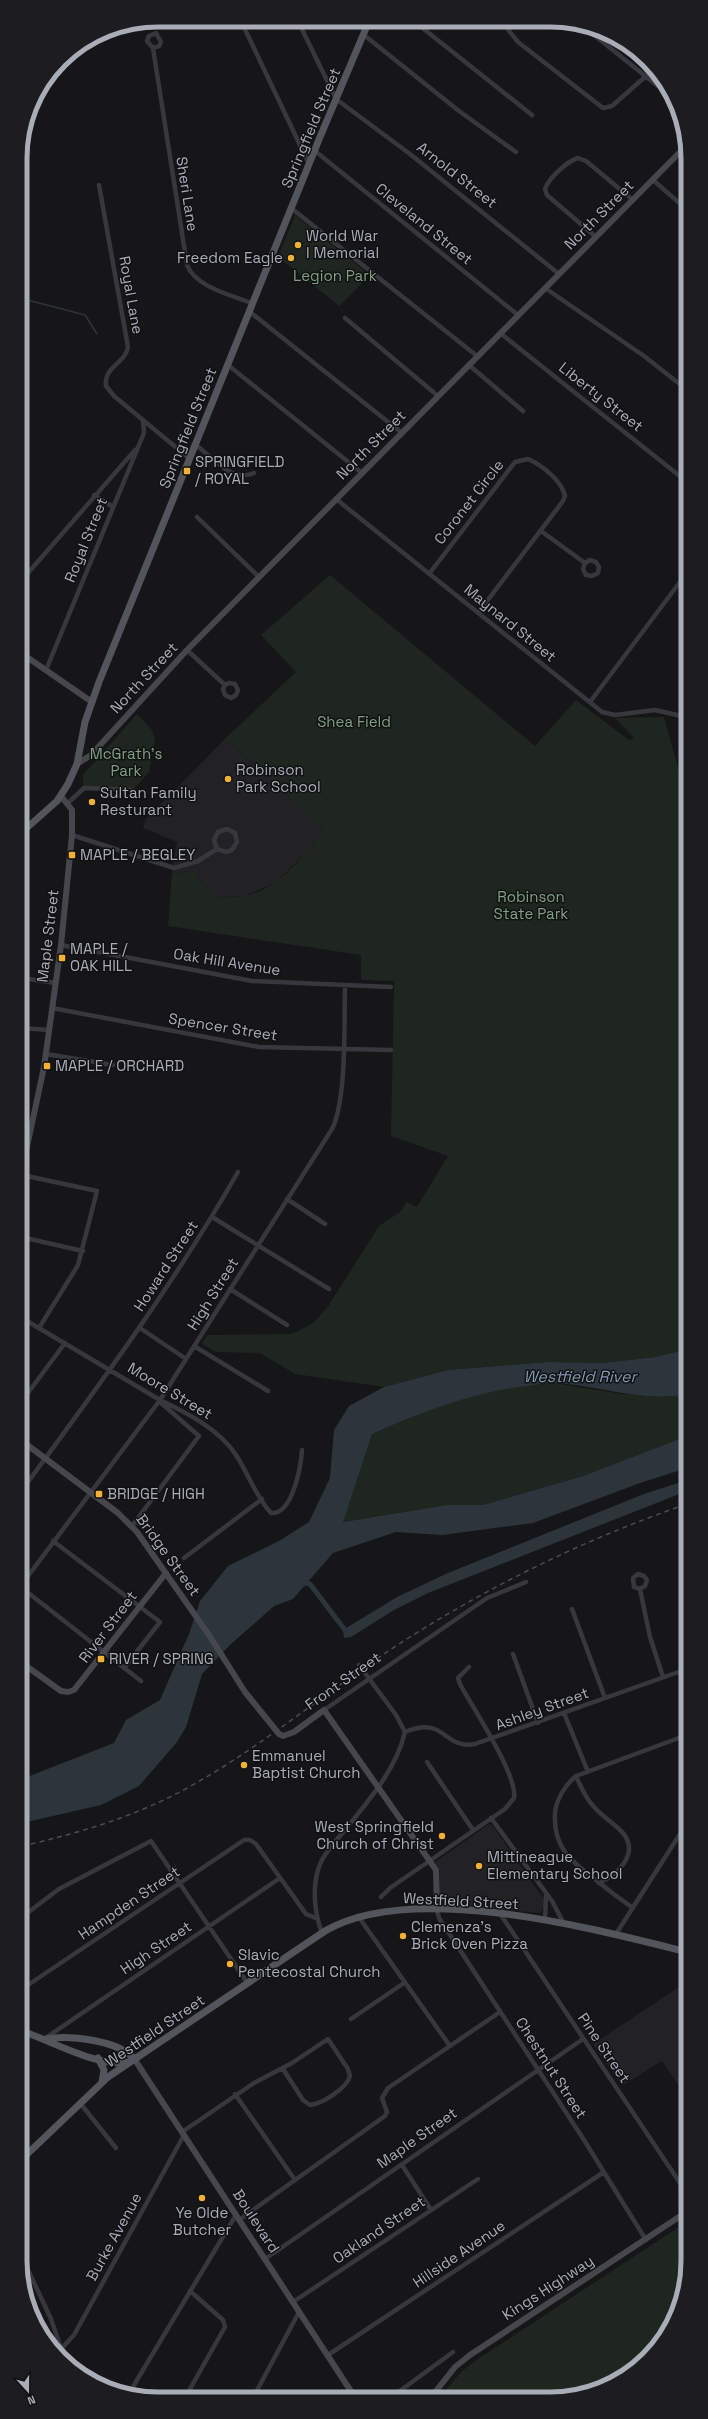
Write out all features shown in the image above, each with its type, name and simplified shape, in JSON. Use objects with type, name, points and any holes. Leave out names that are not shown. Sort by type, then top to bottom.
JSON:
[{"type":"main road","name":"Springfield Street","points":[[27,827],[61,796],[77,764],[85,722],[92,702],[291,208],[367,27]]},
{"type":"main road","name":"North Street","points":[[77,764],[91,755],[187,650],[681,151]]},
{"type":"main road","points":[[27,658],[92,702]]},
{"type":"main road","name":"Maple Street","points":[[27,1147],[46,1054],[61,945],[74,818],[61,796]]},
{"type":"main road","name":"Bridge Street","points":[[27,1445],[91,1492],[132,1526],[209,1635]]},
{"type":"main road","name":"River Street","points":[[27,1667],[57,1689],[68,1692],[79,1686],[166,1573]]},
{"type":"main road","name":"Front Street","points":[[209,1635],[254,1703],[281,1735],[294,1732],[324,1710]]},
{"type":"main road","points":[[324,1710],[430,1860],[437,1873],[437,1910]]},
{"type":"main road","name":"Westfield Street","points":[[27,2154],[101,2083],[322,1933],[342,1922],[358,1916],[392,1911],[437,1910],[501,1915],[562,1922],[681,1950]]},
{"type":"main road","points":[[27,2033],[46,2039],[56,2046],[120,2064],[135,2060]]},
{"type":"main road","points":[[46,2039],[61,2036],[115,2047],[127,2052],[135,2060]]},
{"type":"main road","points":[[98,2058],[105,2075],[101,2083]]},
{"type":"main road","name":"Boulevard","points":[[135,2060],[351,2392]]},
{"type":"main road","name":"Kings Highway","points":[[435,2392],[456,2367],[470,2355],[681,2216]]},
{"type":"street","points":[[244,27],[309,164]]},
{"type":"street","points":[[301,27],[336,99]]},
{"type":"street","points":[[421,27],[532,115]]},
{"type":"street","points":[[506,27],[518,42],[603,108],[610,107],[646,76]]},
{"type":"street","points":[[364,35],[459,111],[516,152]]},
{"type":"street","points":[[594,35],[661,88]]},
{"type":"street","name":"Sheri Lane","points":[[153,48],[187,265],[190,273],[201,282],[253,304]]},
{"type":"street","name":"Arnold Street","points":[[336,99],[410,154],[559,274]]},
{"type":"street","name":"Cleveland Street","points":[[315,151],[518,315]]},
{"type":"street","points":[[596,237],[547,195],[545,189],[549,182],[570,162],[578,158],[582,159],[632,200]]},
{"type":"street","points":[[653,180],[681,204]]},
{"type":"street","name":"Royal Lane","points":[[99,185],[128,347],[124,357],[109,371],[106,384],[110,392],[190,459]]},
{"type":"street","points":[[291,208],[477,356]]},
{"type":"street","points":[[545,288],[644,356],[681,384]]},
{"type":"street","points":[[250,312],[402,433]]},
{"type":"street","points":[[345,318],[438,396]]},
{"type":"street","name":"Liberty Street","points":[[500,333],[681,476]]},
{"type":"street","points":[[228,365],[362,472]]},
{"type":"street","points":[[469,365],[523,412]]},
{"type":"street","name":"Royal Street","points":[[46,670],[144,430],[142,420]]},
{"type":"street","points":[[196,445],[235,474],[246,476],[254,473]]},
{"type":"street","points":[[27,574],[137,447]]},
{"type":"street","name":"Coronet Circle","points":[[429,574],[518,460],[528,459],[532,461],[558,482],[564,492],[563,501],[478,613]]},
{"type":"street","points":[[94,495],[113,507]]},
{"type":"street","name":"Maynard Street","points":[[336,500],[608,715],[655,710],[681,716]]},
{"type":"street","points":[[197,517],[259,577]]},
{"type":"street","points":[[541,531],[585,563]]},
{"type":"street","points":[[590,702],[681,581]]},
{"type":"street","points":[[187,650],[225,685]]},
{"type":"street","points":[[67,804],[84,788],[133,790]]},
{"type":"street","points":[[227,829],[235,833],[237,842],[233,850],[226,852],[217,849],[214,840],[218,832],[227,829]]},
{"type":"street","points":[[72,835],[174,868],[198,861],[217,849]]},
{"type":"street","name":"Oak Hill Avenue","points":[[61,945],[252,981],[391,987]]},
{"type":"street","points":[[27,979],[56,983]]},
{"type":"street","name":"High Street","points":[[27,1577],[160,1400],[336,1122],[343,1050],[345,985]]},
{"type":"street","name":"Spencer Street","points":[[52,1008],[247,1046],[281,1049],[391,1050]]},
{"type":"street","points":[[27,1028],[49,1030]]},
{"type":"street","points":[[46,1054],[113,1065]]},
{"type":"street","points":[[27,1172],[97,1191],[83,1250],[75,1272],[39,1328]]},
{"type":"street","name":"Howard Street","points":[[27,1483],[111,1370],[140,1328],[212,1217],[238,1172]]},
{"type":"street","points":[[287,1199],[325,1224]]},
{"type":"street","points":[[212,1217],[329,1289]]},
{"type":"street","points":[[27,1238],[83,1250]]},
{"type":"street","points":[[230,1289],[287,1325]]},
{"type":"street","name":"Moore Street","points":[[27,1321],[160,1400],[181,1410],[222,1438],[236,1455],[270,1512],[277,1512],[285,1505],[293,1492],[301,1469],[302,1450]]},
{"type":"street","points":[[140,1328],[186,1359]]},
{"type":"street","points":[[27,1394],[65,1343]]},
{"type":"street","points":[[194,1346],[268,1391]]},
{"type":"street","points":[[132,1526],[199,1436],[160,1400]]},
{"type":"street","points":[[184,1558],[262,1499]]},
{"type":"street","points":[[54,1541],[140,1605],[160,1622],[124,1668]]},
{"type":"street","name":"Front Street","points":[[324,1710],[487,1598],[526,1582]]},
{"type":"street","points":[[640,1589],[650,1637],[663,1677]]},
{"type":"street","points":[[27,1592],[141,1681]]},
{"type":"street","points":[[572,1609],[606,1698]]},
{"type":"street","points":[[513,1654],[538,1723]]},
{"type":"street","points":[[322,1933],[318,1919],[316,1882],[319,1866],[331,1847],[379,1787],[405,1732],[399,1719],[359,1665]]},
{"type":"street","points":[[381,1897],[390,1888],[512,1802],[514,1790],[492,1740],[458,1678],[468,1667]]},
{"type":"street","name":"Ashley Street","points":[[405,1732],[421,1727],[431,1727],[460,1744],[472,1745],[492,1740],[681,1671]]},
{"type":"street","points":[[564,1714],[588,1772]]},
{"type":"street","points":[[633,1908],[567,1857],[556,1832],[557,1805],[564,1790],[576,1776],[681,1737]]},
{"type":"street","points":[[427,1762],[473,1830]]},
{"type":"street","points":[[576,1776],[592,1806],[622,1833],[628,1845],[627,1857],[621,1868],[612,1877],[599,1883]]},
{"type":"street","points":[[491,1818],[546,1896],[562,1922]]},
{"type":"street","points":[[616,1934],[681,1832]]},
{"type":"street","name":"Hampden Street","points":[[27,1986],[240,1842],[250,1840],[257,1845],[280,1878]]},
{"type":"street","points":[[27,1913],[59,1889],[152,1842],[248,1984]]},
{"type":"street","points":[[280,1878],[306,1914],[318,1919]]},
{"type":"street","name":"High Street","points":[[46,2039],[280,1878]]},
{"type":"street","points":[[545,1920],[546,1896]]},
{"type":"street","name":"Chestnut Street","points":[[437,1910],[439,1918],[604,2172],[646,2240]]},
{"type":"street","name":"Pine Street","points":[[501,1915],[681,2185]]},
{"type":"street","points":[[358,1916],[450,2046]]},
{"type":"street","points":[[351,2019],[404,1983]]},
{"type":"street","points":[[132,2389],[190,2291],[237,2217],[295,2180],[385,2116],[387,2112],[382,2099],[388,2088],[500,2012]]},
{"type":"street","points":[[183,2134],[236,2094],[260,2079],[283,2068],[328,2039],[348,2069],[350,2076],[345,2084],[319,2102],[312,2105],[305,2102],[283,2068]]},
{"type":"street","name":"Maple Street","points":[[265,2260],[583,2039]]},
{"type":"street","points":[[236,2094],[295,2180]]},
{"type":"street","points":[[80,2103],[116,2148]]},
{"type":"street","name":"Burke Avenue","points":[[62,2348],[74,2334],[183,2134]]},
{"type":"street","points":[[402,2165],[431,2210]]},
{"type":"street","name":"Hillside Avenue","points":[[328,2355],[604,2172]]},
{"type":"street","name":"Oakland Street","points":[[293,2302],[478,2179]]},
{"type":"street","points":[[27,2267],[51,2319],[63,2352]]},
{"type":"street","points":[[188,2392],[226,2327],[223,2320],[190,2291]]},
{"type":"street","points":[[256,2392],[300,2312]]},
{"type":"street","points":[[398,2392],[453,2352]]},
{"type":"shaded area","name":"Robinson Park School","points":[[226,738],[324,830],[304,855],[275,883],[245,896],[216,898],[193,871],[172,873],[177,842],[143,828],[145,820]]},
{"type":"shaded area","name":"Mittineague Elementary School","points":[[489,1824],[493,1826],[545,1901],[541,1913],[442,1905],[438,1901],[440,1871],[435,1862]]},
{"type":"shaded area","points":[[681,1988],[681,2089],[662,2061],[622,2086],[593,2044],[676,1989]]},
{"type":"green space","name":"Legion Park","points":[[295,215],[366,272],[361,284],[339,306],[278,257]]},
{"type":"green space","name":"Robinson State Park","points":[[330,575],[535,746],[576,700],[629,740],[634,738],[615,718],[664,717],[681,778],[681,1351],[656,1357],[602,1363],[548,1362],[448,1370],[384,1387],[295,1374],[260,1353],[216,1352],[202,1344],[207,1335],[292,1334],[312,1324],[327,1308],[379,1226],[400,1212],[407,1202],[417,1207],[448,1156],[391,1136],[394,981],[361,980],[361,955],[168,926],[172,873],[193,871],[216,898],[241,897],[257,893],[279,879],[299,861],[324,830],[226,738],[296,672],[261,635]]},
{"type":"green space","name":"McGrath's Park","points":[[137,714],[152,730],[155,741],[149,772],[133,790],[83,786],[83,775]]},
{"type":"green space","points":[[554,1383],[622,1394],[681,1394],[681,1438],[583,1476],[483,1505],[447,1505],[342,1522],[372,1434],[428,1410],[463,1398],[497,1390]]},
{"type":"green space","points":[[681,2226],[681,2270],[677,2295],[671,2311],[654,2341],[636,2360],[623,2370],[592,2385],[567,2391],[444,2392],[461,2372],[475,2361]]},
{"type":"water","name":"Westfield River","points":[[681,1351],[681,1395],[670,1396],[637,1395],[571,1384],[544,1384],[507,1389],[467,1398],[410,1418],[372,1434],[343,1522],[447,1505],[483,1505],[583,1476],[681,1438],[681,1470],[640,1483],[533,1523],[442,1535],[396,1532],[333,1553],[293,1599],[274,1606],[231,1644],[202,1674],[186,1727],[177,1742],[139,1786],[101,1805],[27,1822],[27,1777],[114,1743],[126,1720],[160,1700],[189,1634],[200,1601],[228,1566],[279,1541],[309,1522],[330,1478],[334,1430],[349,1406],[384,1387],[448,1370],[548,1362],[602,1363],[656,1357]]},
{"type":"water","points":[[681,1482],[681,1493],[428,1593],[394,1610],[351,1637],[344,1638],[343,1630],[397,1597],[448,1573],[644,1494]]},
{"type":"waterway","points":[[27,300],[85,315],[97,334]]},
{"type":"waterway","points":[[301,1582],[310,1584],[345,1630],[349,1632]]},
{"type":"railway","points":[[27,1845],[87,1829],[129,1815],[149,1807],[189,1787],[243,1754],[399,1644],[503,1583],[538,1565],[612,1532],[681,1506]]},
{"type":"place","name":"World War I Memorial","points":[[298,245]]},
{"type":"place","name":"Freedom Eagle","points":[[291,258]]},
{"type":"place","name":"SPRINGFIELD / ROYAL","points":[[187,471]]},
{"type":"place","name":"Robinson Park School","points":[[228,779]]},
{"type":"place","name":"Sultan Family Resturant","points":[[92,802]]},
{"type":"place","name":"MAPLE / BEGLEY","points":[[72,855]]},
{"type":"place","name":"MAPLE / OAK HILL","points":[[62,958]]},
{"type":"place","name":"MAPLE / ORCHARD","points":[[47,1066]]},
{"type":"place","name":"BRIDGE / HIGH","points":[[99,1494]]},
{"type":"place","name":"RIVER / SPRING","points":[[101,1659]]},
{"type":"place","name":"Emmanuel Baptist Church","points":[[244,1765]]},
{"type":"place","name":"West Springfield Church of Christ","points":[[442,1836]]},
{"type":"place","name":"Mittineague Elementary School","points":[[479,1866]]},
{"type":"place","name":"Clemenza's Brick Oven Pizza","points":[[403,1936]]},
{"type":"place","name":"Slavic Pentecostal Church","points":[[230,1964]]},
{"type":"place","name":"Ye Olde Butcher","points":[[202,2198]]},
{"type":"park label","name":"Shea Field","points":[[354,722]]}]
